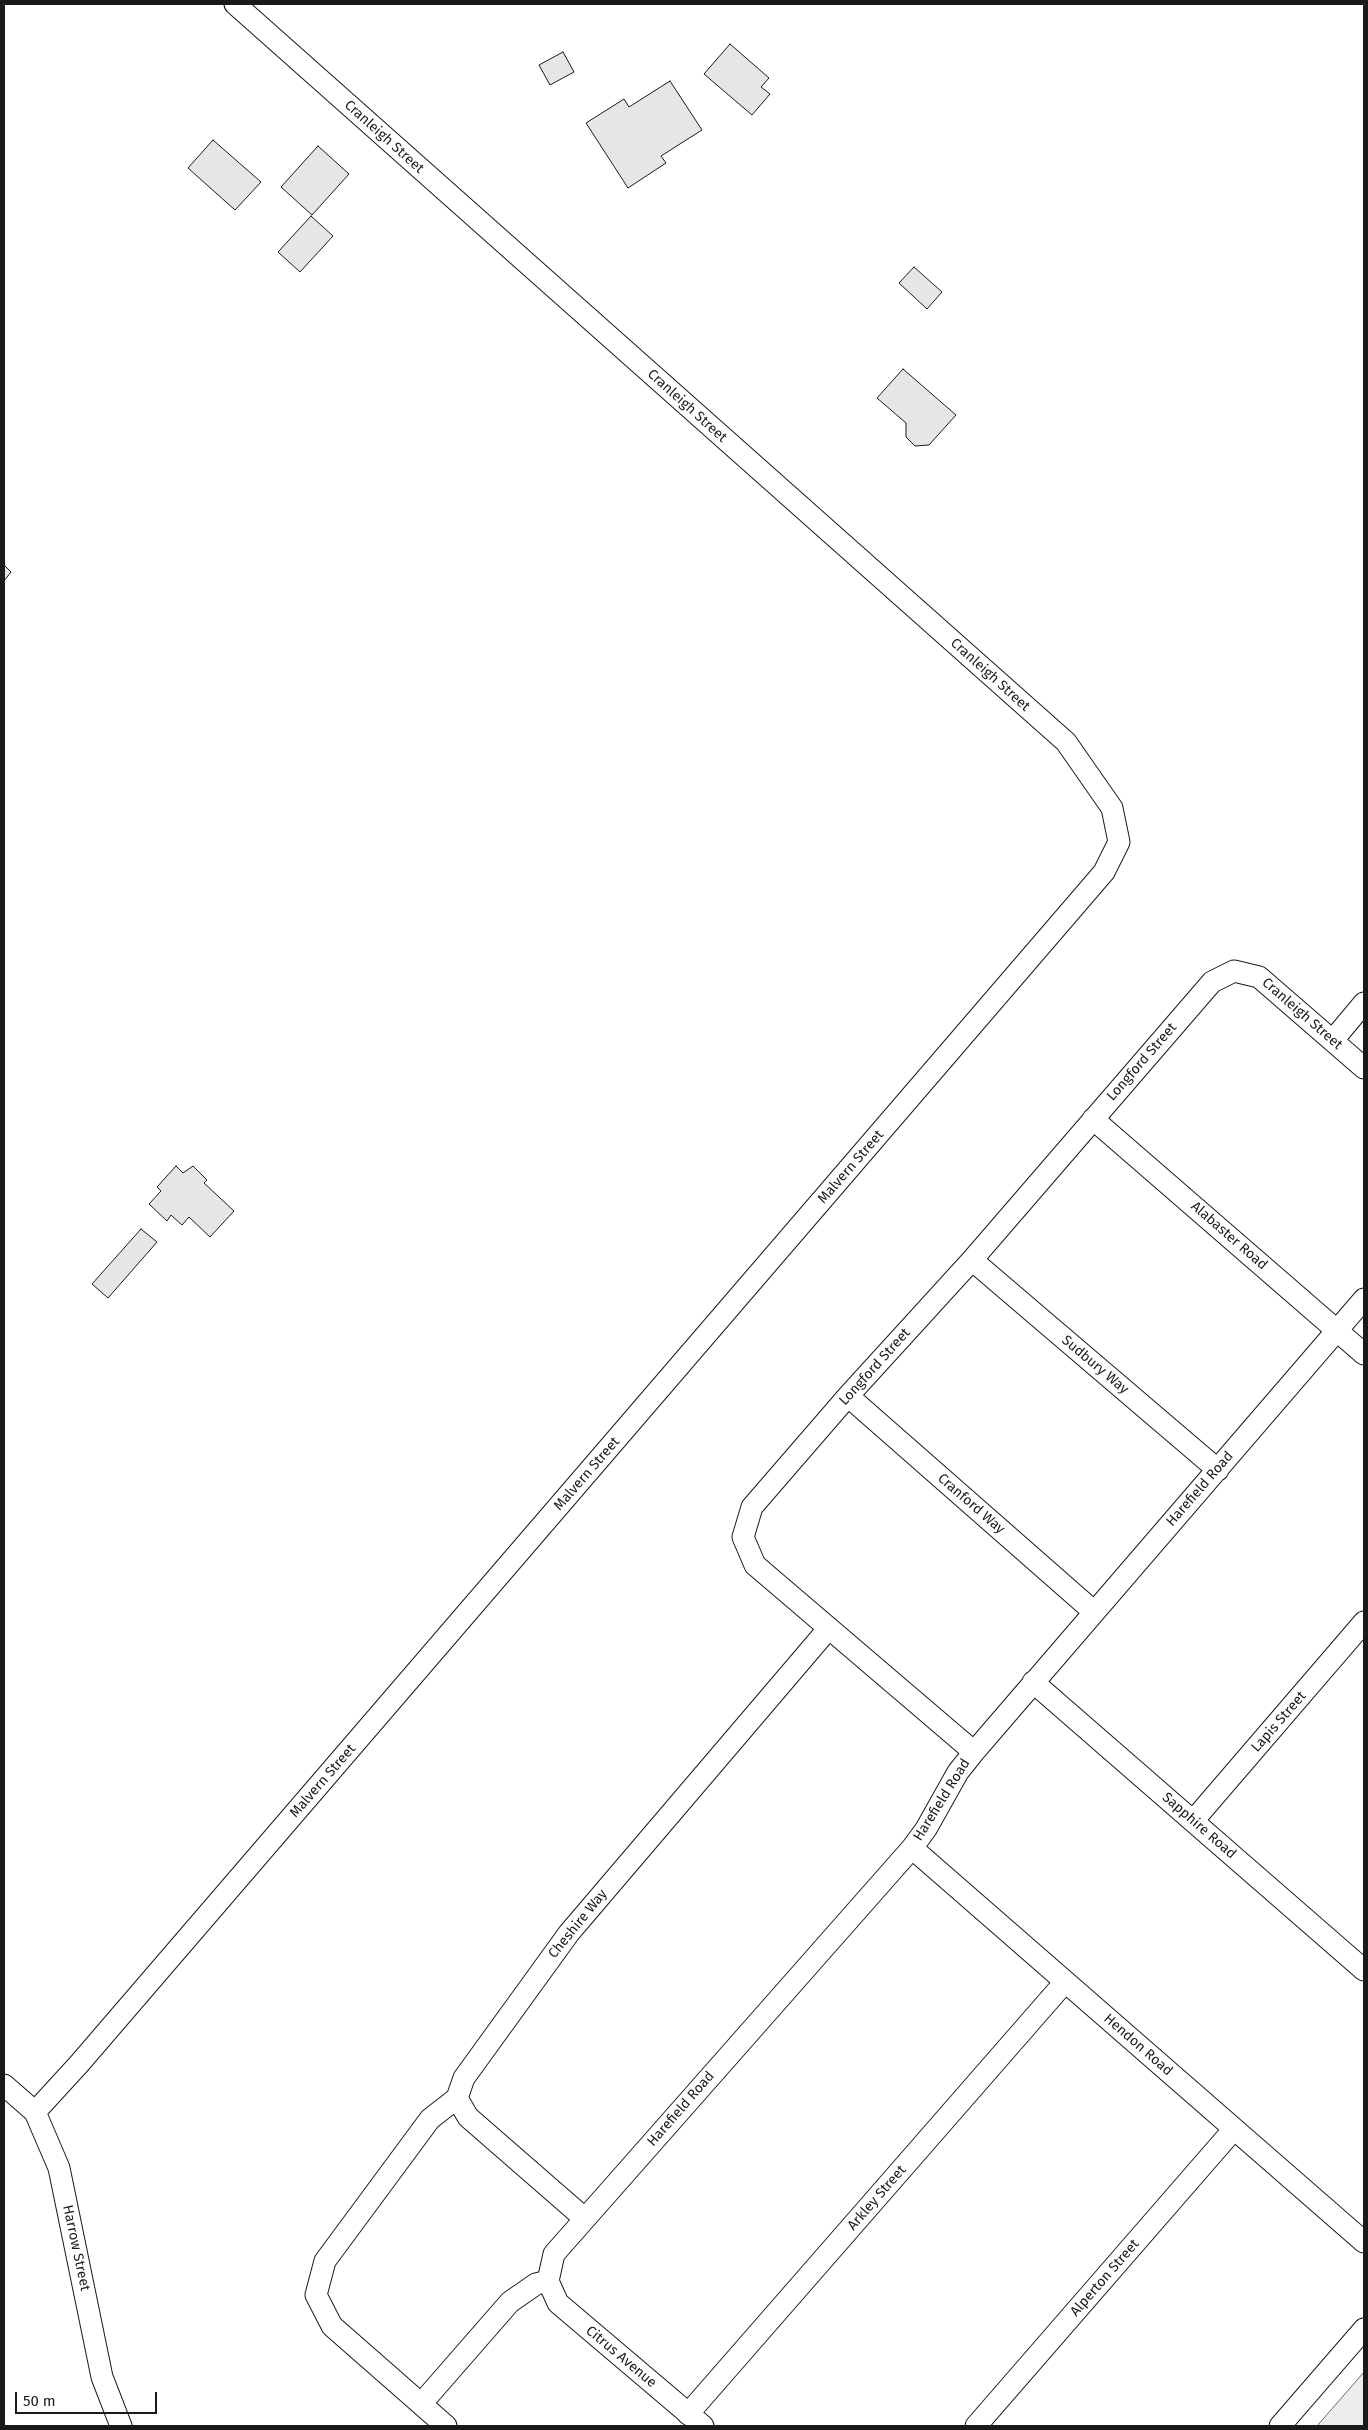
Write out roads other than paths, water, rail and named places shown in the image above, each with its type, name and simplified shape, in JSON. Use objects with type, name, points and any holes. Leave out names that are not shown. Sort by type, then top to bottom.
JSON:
[{"type":"street","name":"Cranleigh Street","points":[[235,4],[1066,742],[1112,808],[1116,825]]},
{"type":"street","name":"Malvern Street","points":[[35,2112],[105,2034],[1104,872],[1119,842],[1116,825]]},
{"type":"street","name":"Cranleigh Street","points":[[1234,971],[1259,977],[1364,1068]]},
{"type":"street","name":"Longford Street","points":[[974,1752],[755,1564],[743,1537],[752,1507],[848,1396],[972,1260],[1212,982],[1234,971]]},
{"type":"street","points":[[1332,1040],[1364,1003]]},
{"type":"street","name":"Alabaster Road","points":[[1093,1119],[1364,1354]]},
{"type":"street","name":"Sudbury Way","points":[[972,1260],[1218,1470]]},
{"type":"street","name":"Harefield Road","points":[[548,2281],[554,2254],[912,1848],[926,1829],[958,1772],[974,1752],[1093,1611],[1218,1470],[1364,1299]]},
{"type":"street","name":"Cranford Way","points":[[848,1396],[1093,1611]]},
{"type":"street","name":"Lapis Street","points":[[1193,1821],[1364,1622]]},
{"type":"street","name":"Cheshire Way","points":[[458,2098],[464,2078],[569,1933],[829,1628]]},
{"type":"street","name":"Sapphire Road","points":[[1033,1682],[1364,1970]]},
{"type":"street","name":"Hendon Road","points":[[912,1848],[1364,2242]]},
{"type":"street","name":"Arkley Street","points":[[696,2420],[1065,1982]]},
{"type":"street","name":"Harrow Street","points":[[4,2084],[35,2112],[59,2168],[102,2377],[121,2426]]},
{"type":"street","points":[[446,2426],[332,2326],[316,2295],[325,2261],[430,2119],[458,2098],[468,2117],[584,2218]]},
{"type":"street","name":"Alperton Street","points":[[976,2426],[1234,2129]]},
{"type":"street","points":[[421,2404],[510,2302],[536,2284],[548,2281]]},
{"type":"street","name":"Citrus Avenue","points":[[548,2281],[558,2303],[696,2420]]},
{"type":"street","points":[[1280,2426],[1364,2329]]}]
